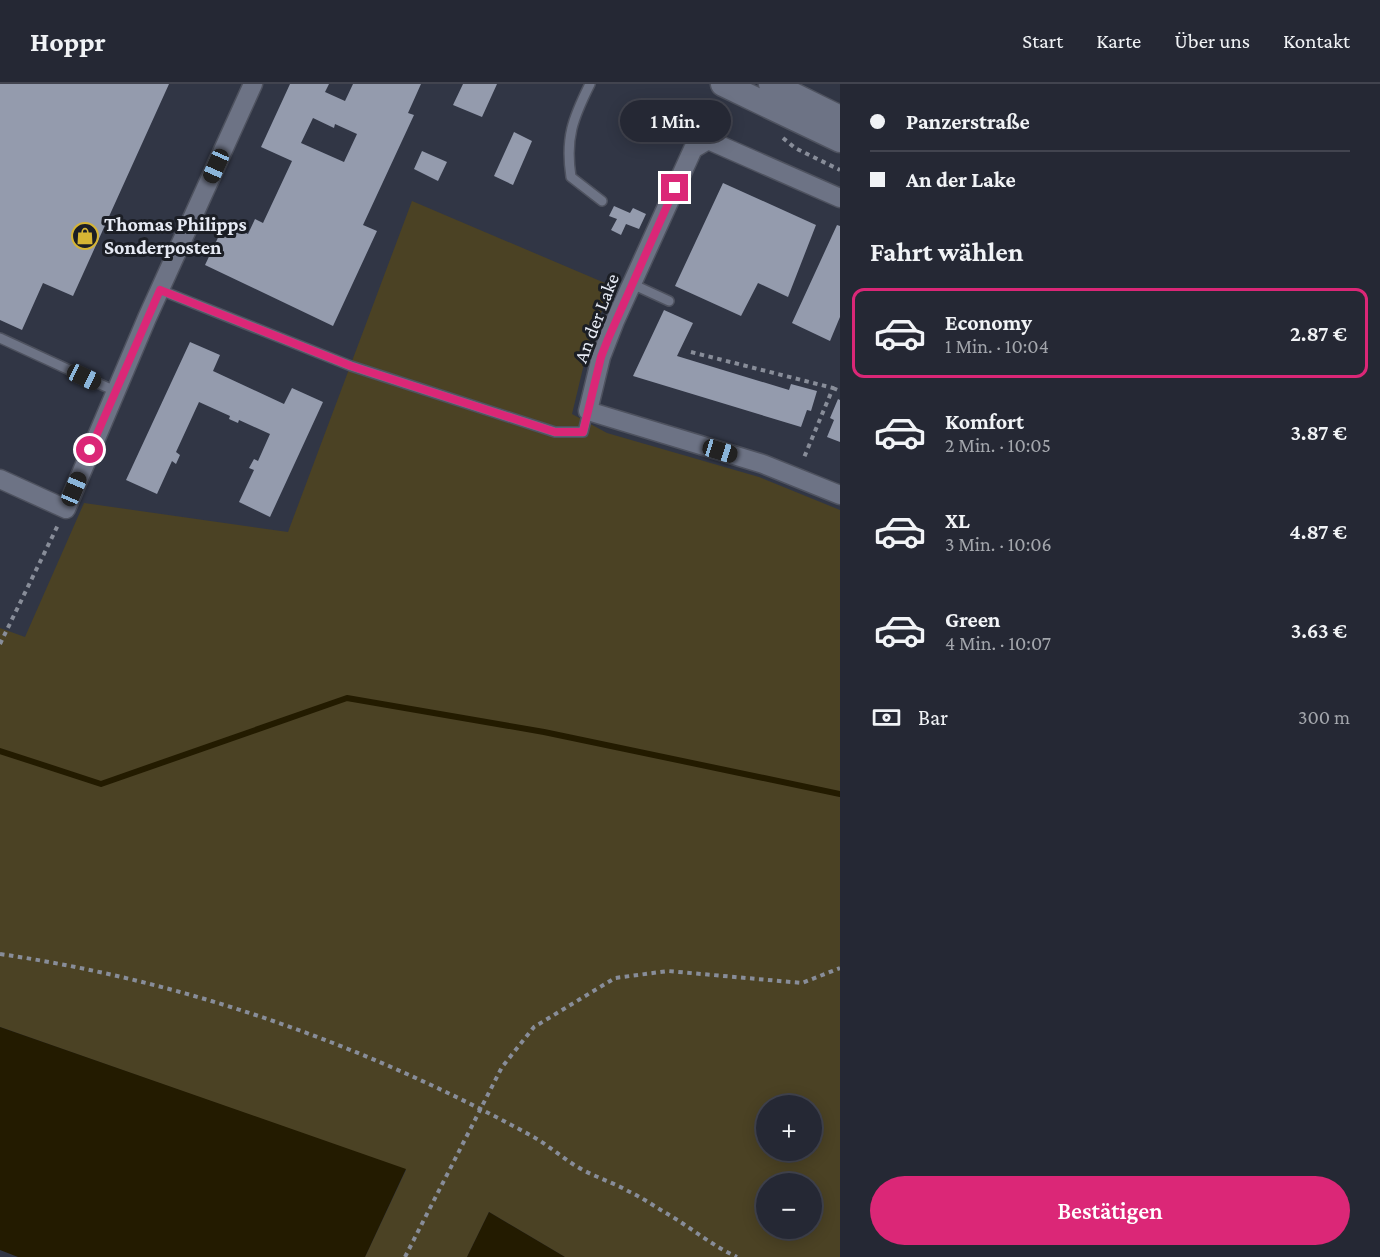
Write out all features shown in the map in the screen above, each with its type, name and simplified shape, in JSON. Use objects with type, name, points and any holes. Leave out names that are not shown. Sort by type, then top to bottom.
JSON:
[{"type":"main road","points":[[723,84],[786,94],[840,118]]},
{"type":"main road","points":[[786,94],[840,140]]},
{"type":"street","points":[[0,479],[66,509],[115,391],[253,84]]},
{"type":"street","name":"An der Lake","points":[[588,411],[601,357],[693,149],[708,140],[840,198]]},
{"type":"street","points":[[588,411],[763,464],[840,495]]},
{"type":"lane","points":[[590,84],[573,117],[568,159],[571,177],[602,201]]},
{"type":"lane","points":[[632,284],[669,301]]},
{"type":"lane","points":[[160,290],[351,366],[555,432],[583,432],[588,411]]},
{"type":"lane","points":[[0,338],[115,391]]},
{"type":"path","points":[[795,148],[840,170]]},
{"type":"path","points":[[691,352],[840,391]]},
{"type":"path","points":[[796,478],[833,388]]},
{"type":"path","points":[[0,644],[2,632],[66,509]]},
{"type":"path","points":[[0,954],[68,964],[258,1014],[391,1067],[533,1136],[583,1170],[630,1191],[713,1246],[737,1257]]},
{"type":"path","points":[[405,1257],[502,1067],[534,1027],[615,978],[668,971],[802,983],[840,968]]},
{"type":"shaded area","points":[[412,201],[612,286],[589,343],[572,414],[607,433],[759,477],[840,510],[840,1257],[565,1257],[489,1212],[467,1257],[365,1257],[406,1170],[0,1027],[0,628],[25,637],[84,503],[288,532]]},
{"type":"shaded area","points":[[0,1027],[406,1169],[365,1257],[18,1257],[0,1250]]},
{"type":"shaded area","points":[[489,1212],[565,1257],[467,1257]]},
{"type":"building","points":[[0,84],[169,84],[73,296],[43,283],[22,330],[0,320]]},
{"type":"building","points":[[290,84],[329,84],[325,92],[345,101],[353,84],[421,84],[408,113],[414,115],[363,225],[377,231],[333,326],[205,265],[225,223],[248,234],[255,219],[263,223],[292,161],[261,147]],"holes":[[[313,118],[334,128],[335,124],[357,134],[344,162],[301,143]]]},
{"type":"building","points":[[463,84],[497,84],[482,117],[453,105]]},
{"type":"building","points":[[514,132],[532,141],[513,185],[494,176]]},
{"type":"building","points":[[422,151],[447,162],[438,181],[414,169]]},
{"type":"building","points":[[723,183],[816,225],[788,297],[758,283],[741,316],[675,286]]},
{"type":"building","points":[[614,206],[630,213],[633,208],[646,214],[639,229],[626,224],[621,235],[611,230],[617,219],[609,216]]},
{"type":"building","points":[[837,225],[840,226],[840,317],[830,341],[792,323]]},
{"type":"building","points":[[664,310],[693,323],[677,356],[789,390],[791,384],[817,391],[811,411],[807,410],[801,427],[633,376]]},
{"type":"building","points":[[190,342],[220,355],[213,371],[284,404],[292,388],[323,402],[270,517],[239,502],[254,470],[249,468],[254,459],[258,461],[270,434],[239,420],[238,423],[229,419],[230,416],[199,402],[176,452],[180,455],[176,464],[172,461],[157,494],[126,480]]},
{"type":"building","points":[[838,399],[840,400],[840,442],[827,437],[834,420],[830,418]]},
{"type":"waterway","points":[[0,751],[101,784],[347,698],[544,732],[840,794]]},
{"type":"place","name":"Thomas Philipps Sonderposten","points":[[85,236]]},
{"type":"route","points":[[90,450],[160,290],[371,373],[555,432],[583,432],[601,357],[675,188]]}]
